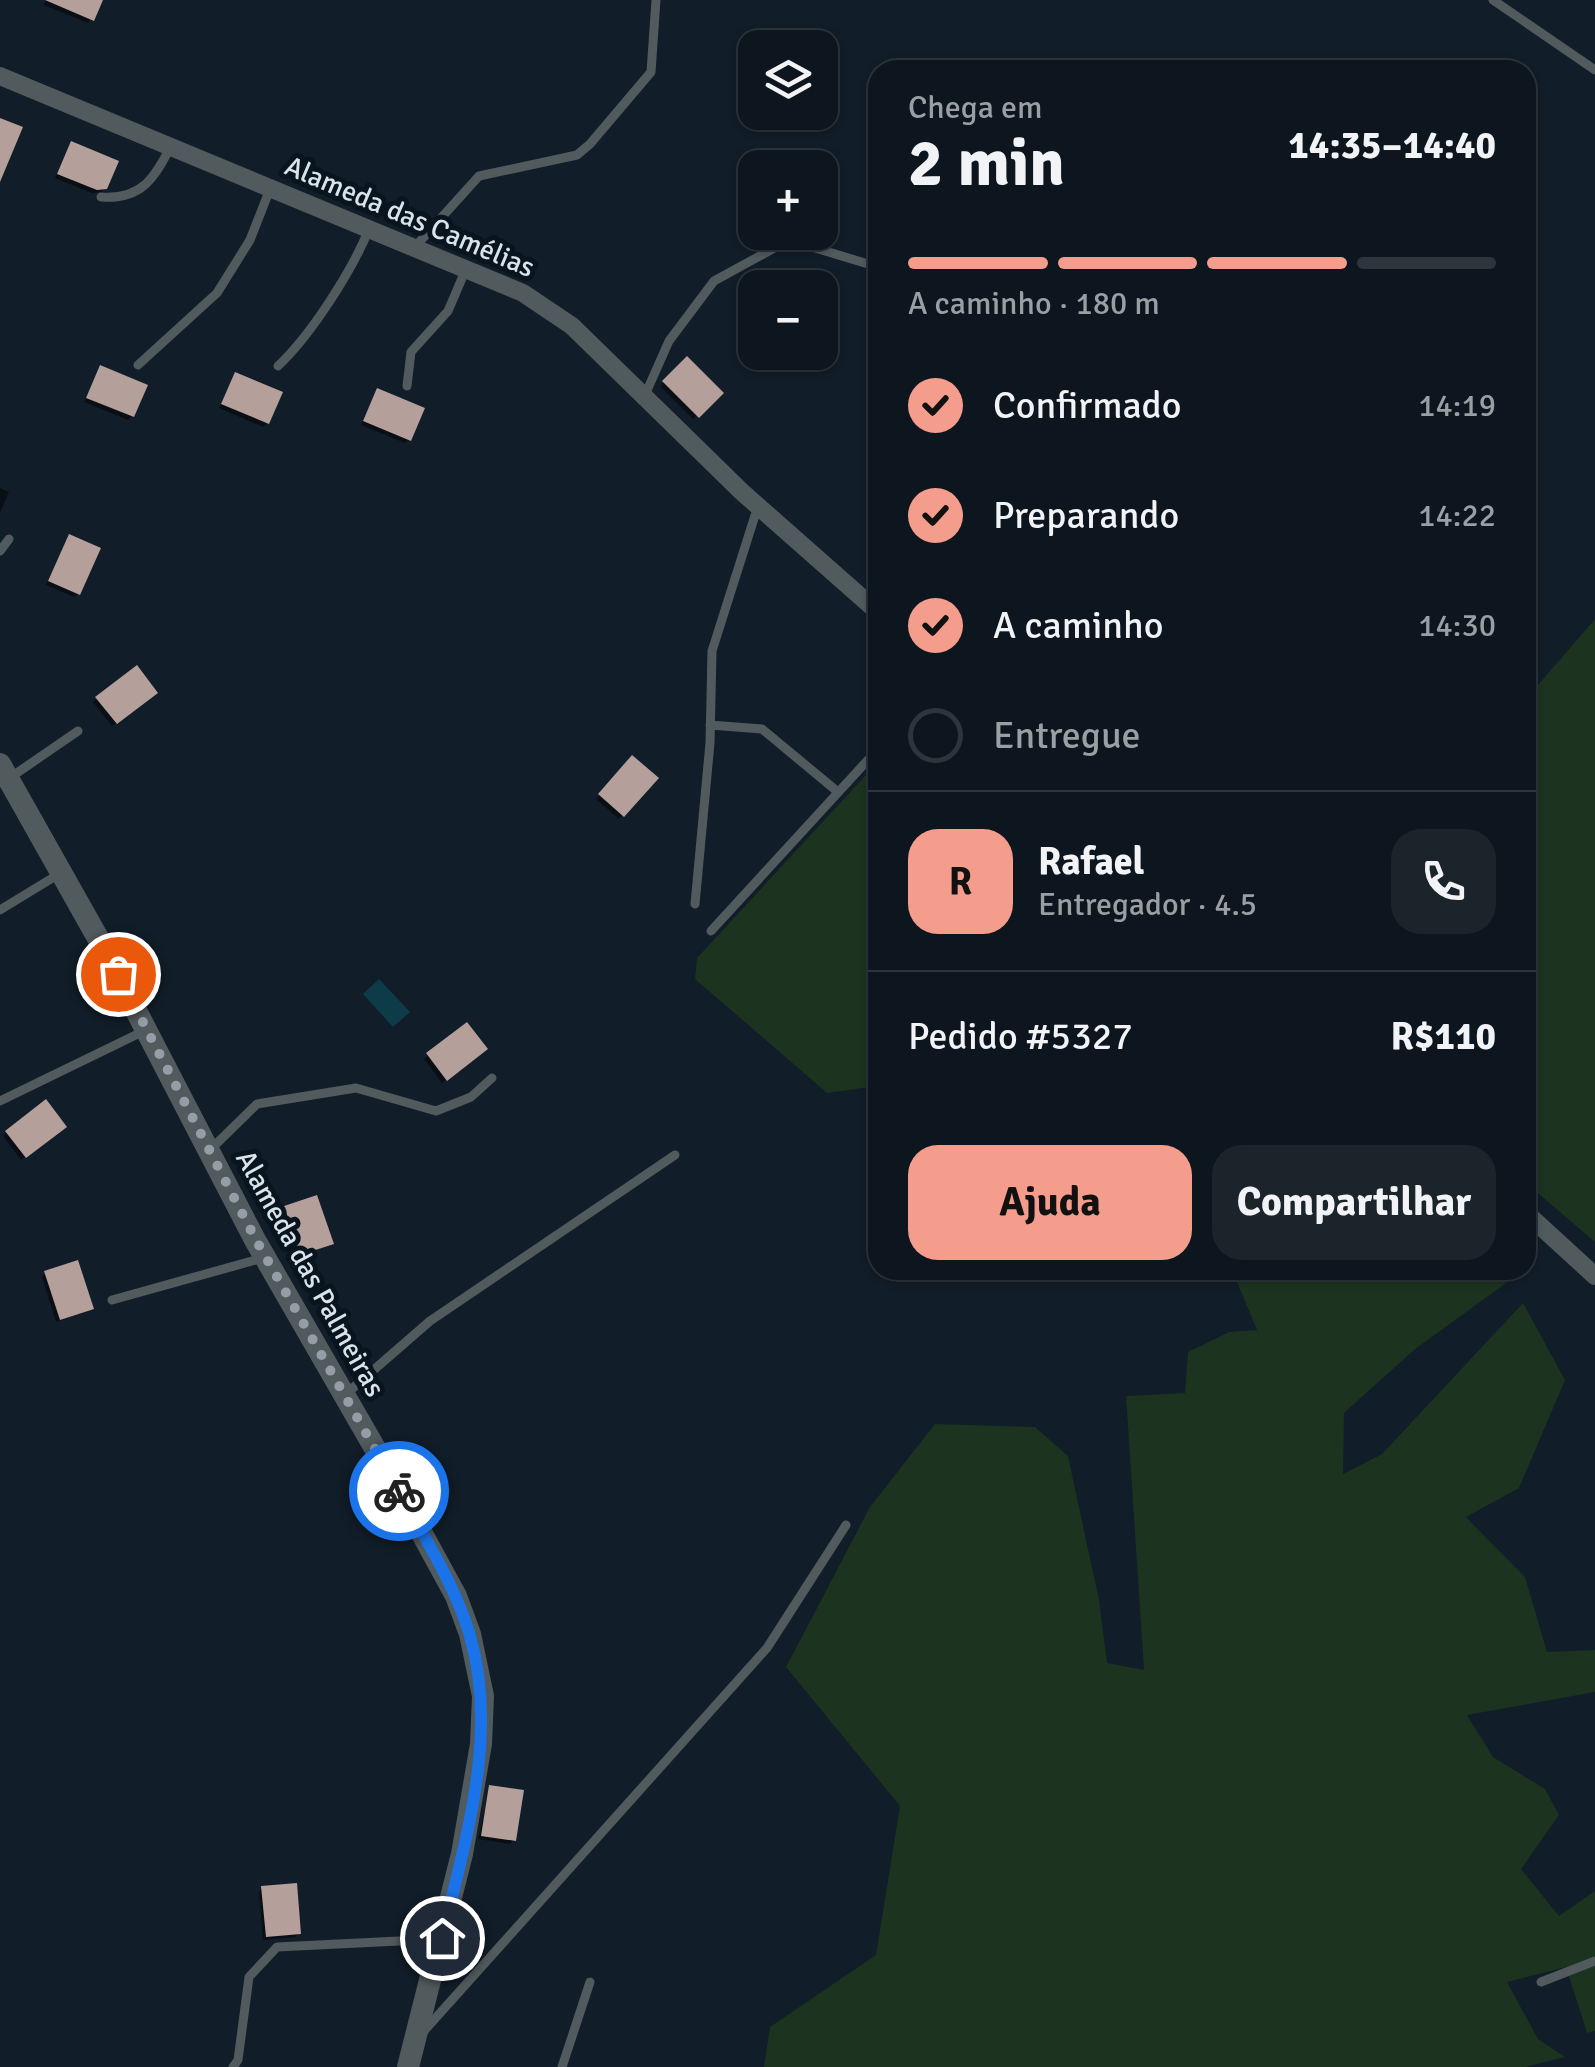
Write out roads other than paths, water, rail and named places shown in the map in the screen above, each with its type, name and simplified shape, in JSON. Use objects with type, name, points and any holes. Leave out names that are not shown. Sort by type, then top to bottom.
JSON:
[{"type":"street","name":"Alameda das Camélias","points":[[0,76],[522,292],[550,310],[758,506],[868,603]]},
{"type":"street","name":"Alameda das Palmeiras","points":[[4,772],[62,872],[266,1258],[456,1596],[482,1696],[482,1744],[442,1938],[408,2067]]},
{"type":"street","points":[[1536,1222],[1595,1276]]},
{"type":"lane","points":[[414,248],[479,176],[577,155],[590,144],[651,72],[656,0]]},
{"type":"lane","points":[[1493,0],[1595,70]]},
{"type":"lane","points":[[101,197],[124,199],[152,183],[171,146]]},
{"type":"lane","points":[[138,365],[217,294],[250,240],[272,186]]},
{"type":"lane","points":[[278,366],[294,350],[354,264],[369,229]]},
{"type":"lane","points":[[644,397],[669,341],[714,281],[790,240],[868,264]]},
{"type":"lane","points":[[407,386],[411,352],[448,311],[466,269]]},
{"type":"lane","points":[[695,904],[712,651],[758,506]]},
{"type":"lane","points":[[0,551],[9,540]]},
{"type":"lane","points":[[710,725],[762,728],[838,792]]},
{"type":"lane","points":[[4,772],[78,730]]},
{"type":"lane","points":[[710,932],[868,760]]},
{"type":"lane","points":[[0,910],[62,872]]},
{"type":"lane","points":[[0,1101],[146,1030]]},
{"type":"lane","points":[[210,1151],[256,1104],[356,1088],[436,1110],[471,1098],[492,1078]]},
{"type":"lane","points":[[345,1396],[430,1321],[675,1155]]},
{"type":"lane","points":[[112,1300],[266,1258]]},
{"type":"lane","points":[[416,2041],[767,1648],[846,1525]]},
{"type":"lane","points":[[233,2067],[238,2060],[249,1977],[277,1947],[442,1938]]},
{"type":"lane","points":[[1541,1982],[1595,1962]]},
{"type":"lane","points":[[562,2067],[590,1982]]},
{"type":"water","points":[[379,979],[410,1012],[393,1027],[363,994]]}]
